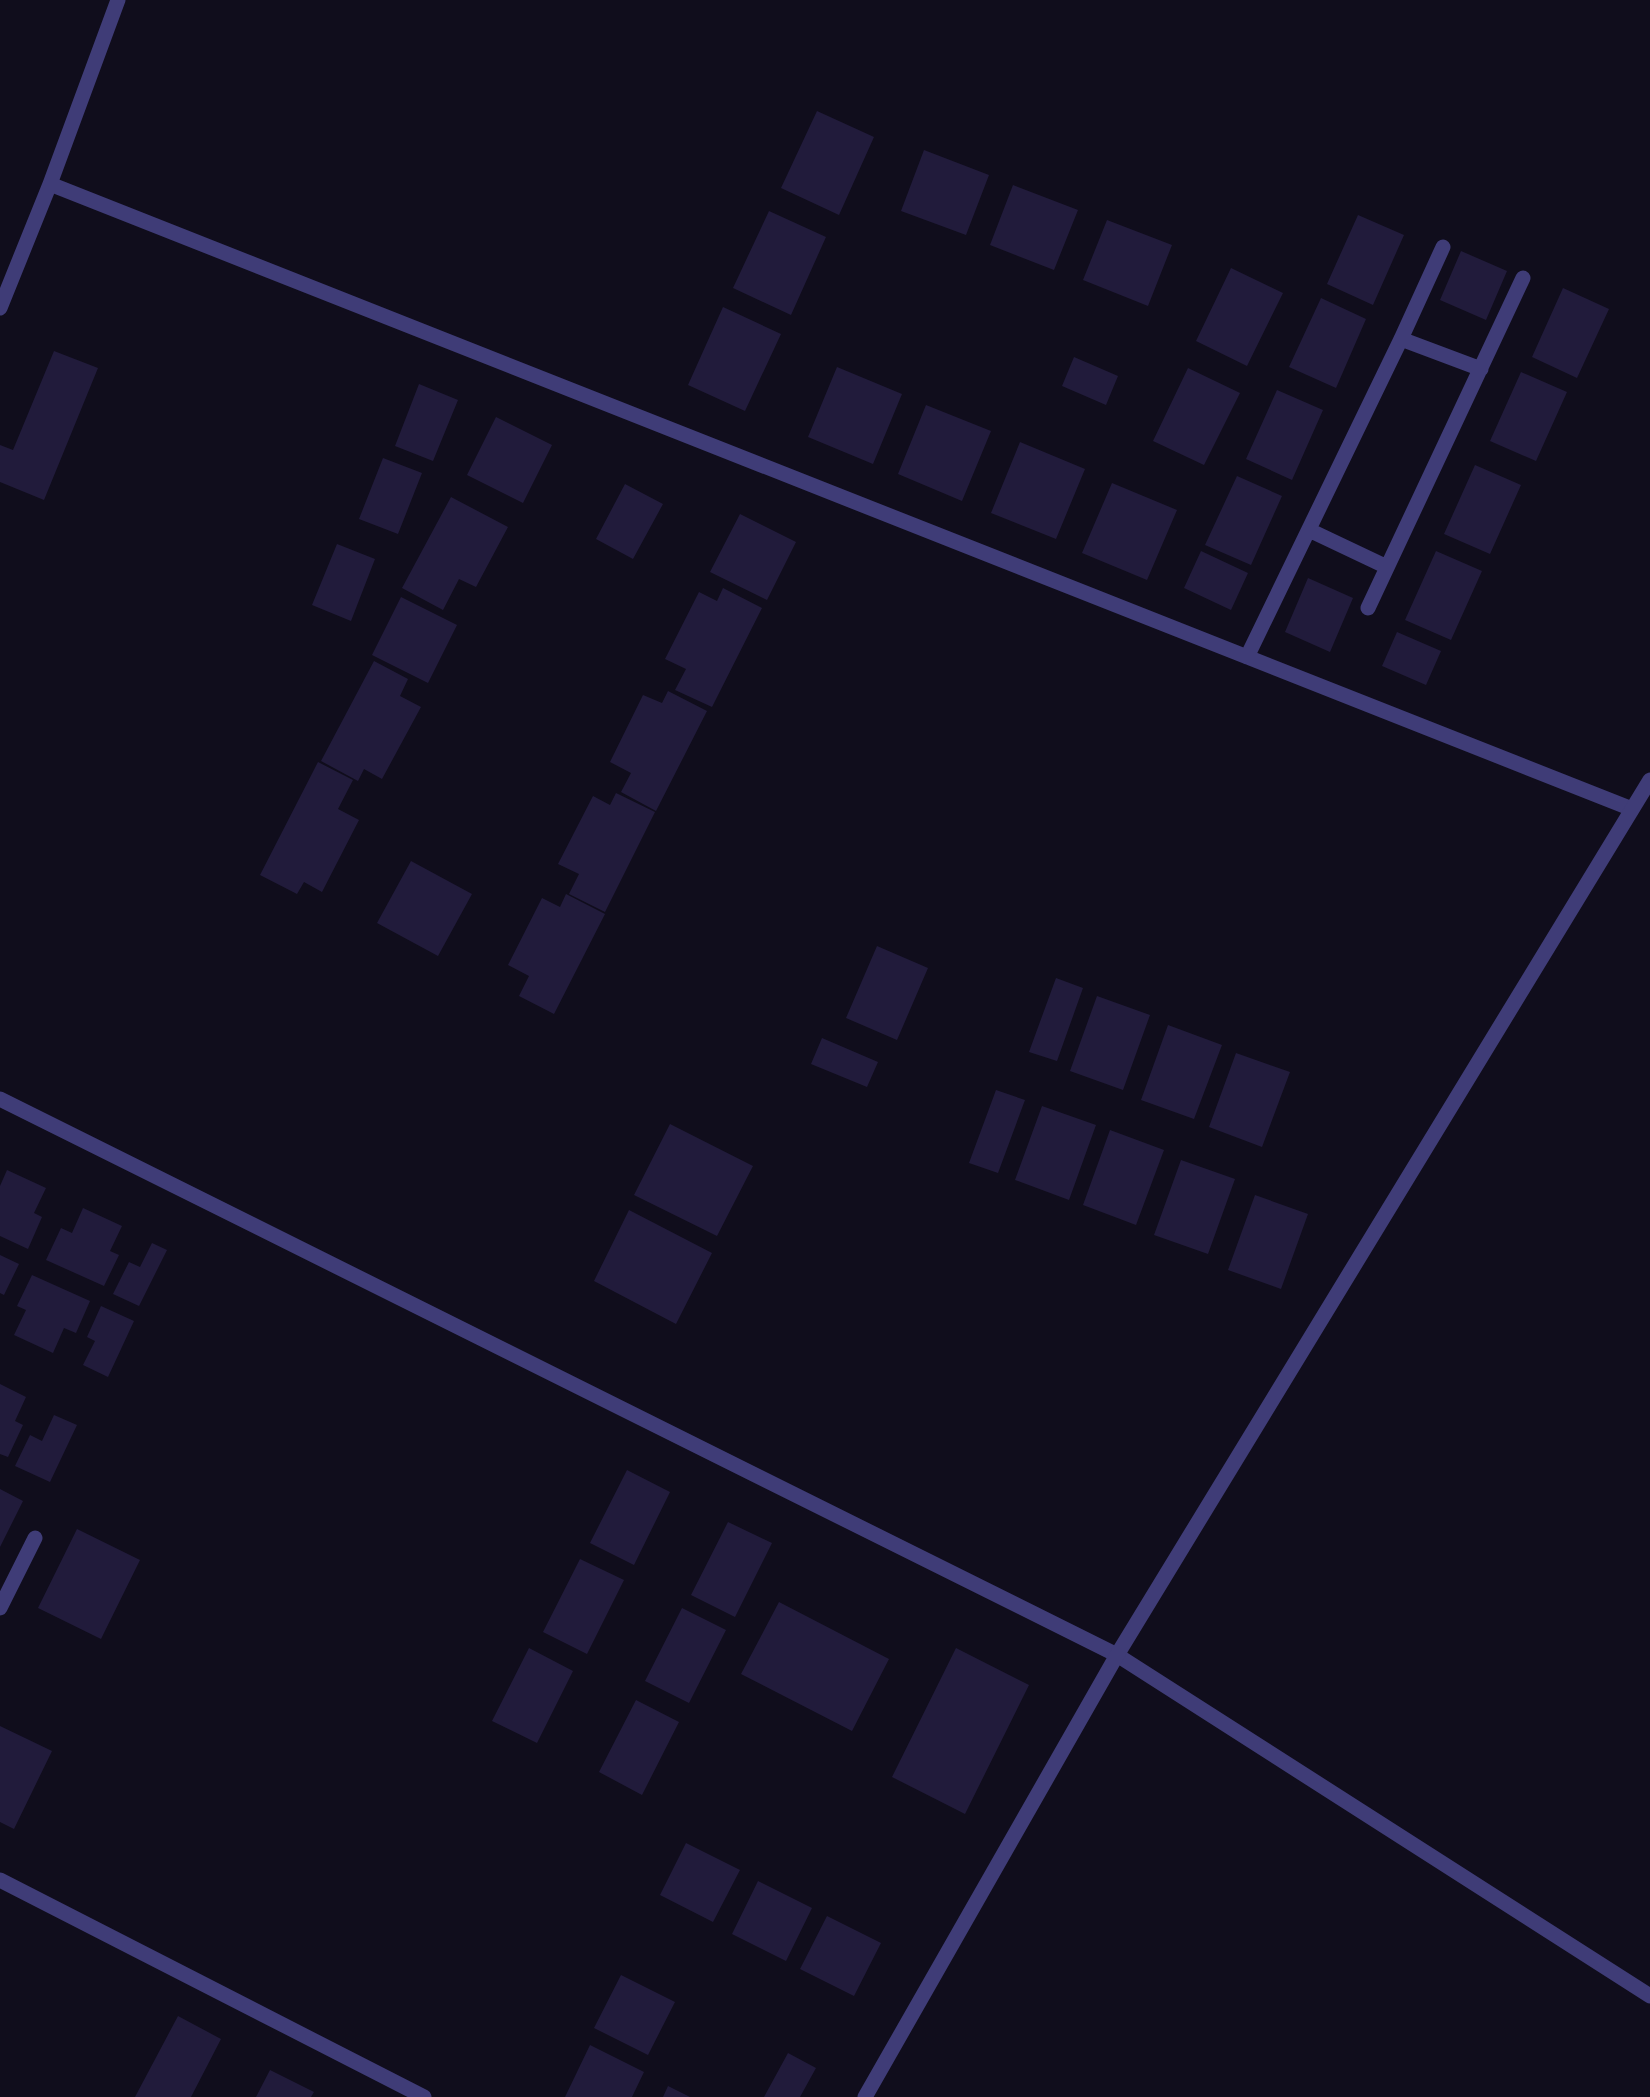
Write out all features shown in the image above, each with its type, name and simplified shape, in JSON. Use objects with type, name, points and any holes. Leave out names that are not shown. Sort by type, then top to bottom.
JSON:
[{"type":"street","points":[[0,308],[50,184],[118,0]]},
{"type":"street","points":[[50,184],[1632,809]]},
{"type":"street","points":[[1247,657],[1443,247]]},
{"type":"street","points":[[1368,608],[1523,278]]},
{"type":"street","points":[[1401,339],[1480,369]]},
{"type":"street","points":[[1309,530],[1387,567]]},
{"type":"street","points":[[864,2097],[1117,1655],[1650,780]]},
{"type":"street","points":[[0,1099],[1117,1655],[1650,1996]]},
{"type":"street","points":[[0,1608],[35,1538]]},
{"type":"street","points":[[0,1880],[424,2097]]},
{"type":"building","points":[[817,111],[874,137],[839,215],[781,188]]},
{"type":"building","points":[[924,150],[989,175],[966,235],[901,211]]},
{"type":"building","points":[[1013,185],[1078,210],[1054,270],[990,245]]},
{"type":"building","points":[[769,211],[826,237],[791,315],[733,288]]},
{"type":"building","points":[[1358,215],[1404,235],[1373,305],[1327,284]]},
{"type":"building","points":[[1107,220],[1172,245],[1148,306],[1083,280]]},
{"type":"building","points":[[1461,251],[1507,271],[1486,320],[1440,300]]},
{"type":"building","points":[[1231,268],[1283,293],[1247,366],[1196,341]]},
{"type":"building","points":[[1563,288],[1609,309],[1577,378],[1532,357]]},
{"type":"building","points":[[1321,298],[1366,319],[1336,388],[1289,367]]},
{"type":"building","points":[[723,307],[781,334],[745,411],[688,385]]},
{"type":"building","points":[[54,351],[98,368],[44,500],[0,482],[0,445],[13,450]]},
{"type":"building","points":[[1074,357],[1118,376],[1106,405],[1062,386]]},
{"type":"building","points":[[837,367],[902,394],[873,464],[808,437]]},
{"type":"building","points":[[1188,368],[1240,393],[1204,465],[1153,441]]},
{"type":"building","points":[[1521,372],[1567,392],[1536,461],[1490,441]]},
{"type":"building","points":[[419,384],[458,400],[433,461],[395,446]]},
{"type":"building","points":[[1277,390],[1323,410],[1292,480],[1246,459]]},
{"type":"building","points":[[926,405],[991,431],[962,501],[898,474]]},
{"type":"building","points":[[496,417],[552,445],[523,503],[467,475]]},
{"type":"building","points":[[1020,442],[1085,469],[1056,539],[991,513]]},
{"type":"building","points":[[383,458],[422,473],[398,534],[359,519]]},
{"type":"building","points":[[1475,465],[1521,485],[1490,554],[1444,534]]},
{"type":"building","points":[[1237,476],[1282,496],[1251,565],[1205,545]]},
{"type":"building","points":[[1112,483],[1177,510],[1147,580],[1082,553]]},
{"type":"building","points":[[625,484],[663,504],[633,559],[596,539]]},
{"type":"building","points":[[451,497],[508,527],[476,587],[459,579],[443,610],[402,588]]},
{"type":"building","points":[[740,514],[796,542],[767,600],[710,572]]},
{"type":"building","points":[[337,544],[375,559],[351,621],[312,605]]},
{"type":"building","points":[[1201,551],[1248,573],[1231,610],[1184,588]]},
{"type":"building","points":[[1436,551],[1482,571],[1451,640],[1405,620]]},
{"type":"building","points":[[1308,578],[1353,598],[1330,652],[1285,632]]},
{"type":"building","points":[[723,588],[762,608],[712,707],[675,690],[686,669],[665,659],[699,592],[717,601]]},
{"type":"building","points":[[401,597],[457,625],[428,683],[372,655]]},
{"type":"building","points":[[1397,632],[1441,651],[1426,685],[1382,666]]},
{"type":"building","points":[[374,661],[408,679],[400,696],[421,707],[382,779],[364,769],[358,781],[321,761]]},
{"type":"building","points":[[668,691],[707,711],[656,811],[621,792],[631,773],[610,762],[643,695],[662,703]]},
{"type":"building","points":[[318,762],[353,780],[338,809],[359,820],[322,892],[304,882],[297,894],[260,875]]},
{"type":"building","points":[[616,793],[655,812],[605,912],[569,894],[579,874],[558,864],[593,796],[610,805]]},
{"type":"building","points":[[411,861],[472,894],[438,956],[377,923]]},
{"type":"building","points":[[566,894],[605,914],[554,1014],[519,996],[529,976],[508,965],[542,898],[560,907]]},
{"type":"building","points":[[877,946],[928,968],[897,1040],[846,1018]]},
{"type":"building","points":[[1056,978],[1083,988],[1057,1061],[1029,1052]]},
{"type":"building","points":[[1097,996],[1150,1015],[1123,1090],[1070,1071]]},
{"type":"building","points":[[1168,1025],[1222,1045],[1194,1119],[1141,1100]]},
{"type":"building","points":[[822,1038],[878,1062],[867,1087],[811,1064]]},
{"type":"building","points":[[1236,1053],[1290,1072],[1262,1147],[1209,1127]]},
{"type":"building","points":[[996,1090],[1025,1100],[998,1173],[969,1163]]},
{"type":"building","points":[[1042,1106],[1096,1125],[1069,1200],[1015,1180]]},
{"type":"building","points":[[670,1124],[753,1166],[717,1236],[634,1195]]},
{"type":"building","points":[[1110,1130],[1164,1150],[1136,1225],[1083,1205]]},
{"type":"building","points":[[1181,1160],[1235,1179],[1208,1254],[1154,1235]]},
{"type":"building","points":[[7,1170],[46,1188],[34,1213],[42,1217],[28,1249],[0,1236],[0,1186]]},
{"type":"building","points":[[1255,1195],[1308,1214],[1281,1289],[1228,1270]]},
{"type":"building","points":[[83,1208],[122,1226],[110,1251],[119,1255],[104,1286],[46,1260],[61,1228],[72,1233]]},
{"type":"building","points":[[629,1210],[712,1253],[676,1324],[594,1281]]},
{"type":"building","points":[[152,1243],[167,1250],[139,1306],[113,1294],[129,1262],[140,1267]]},
{"type":"building","points":[[0,1255],[19,1264],[4,1295],[0,1293]]},
{"type":"building","points":[[32,1275],[90,1301],[76,1333],[64,1328],[53,1353],[14,1335],[26,1310],[17,1306]]},
{"type":"building","points":[[101,1306],[134,1321],[108,1377],[83,1365],[95,1341],[87,1337]]},
{"type":"building","points":[[0,1384],[26,1397],[15,1421],[23,1425],[8,1457],[0,1454]]},
{"type":"building","points":[[54,1415],[77,1425],[50,1482],[15,1466],[30,1435],[42,1441]]},
{"type":"building","points":[[627,1470],[670,1492],[634,1565],[590,1543]]},
{"type":"building","points":[[0,1489],[23,1501],[0,1547]]},
{"type":"building","points":[[728,1522],[772,1543],[735,1617],[691,1595]]},
{"type":"building","points":[[77,1529],[140,1560],[101,1639],[38,1608]]},
{"type":"building","points":[[580,1559],[624,1580],[587,1654],[543,1632]]},
{"type":"building","points":[[779,1602],[889,1659],[852,1731],[741,1674]]},
{"type":"building","points":[[682,1608],[726,1630],[689,1703],[645,1681]]},
{"type":"building","points":[[529,1648],[573,1671],[537,1743],[492,1721]]},
{"type":"building","points":[[956,1648],[1029,1685],[965,1814],[892,1777]]},
{"type":"building","points":[[636,1700],[679,1722],[642,1795],[599,1772]]},
{"type":"building","points":[[0,1726],[52,1751],[14,1829],[0,1822]]},
{"type":"building","points":[[686,1843],[740,1870],[713,1922],[660,1895]]},
{"type":"building","points":[[758,1881],[812,1908],[786,1961],[732,1934]]},
{"type":"building","points":[[827,1916],[881,1943],[854,1996],[800,1969]]},
{"type":"building","points":[[621,1975],[675,2002],[648,2055],[594,2028]]},
{"type":"building","points":[[178,2016],[221,2039],[191,2097],[135,2097]]},
{"type":"building","points":[[590,2045],[644,2072],[632,2097],[565,2097]]},
{"type":"building","points":[[788,2053],[816,2068],[800,2097],[764,2097]]},
{"type":"building","points":[[270,2070],[314,2092],[311,2097],[256,2097]]},
{"type":"building","points":[[668,2086],[690,2097],[663,2097]]}]
